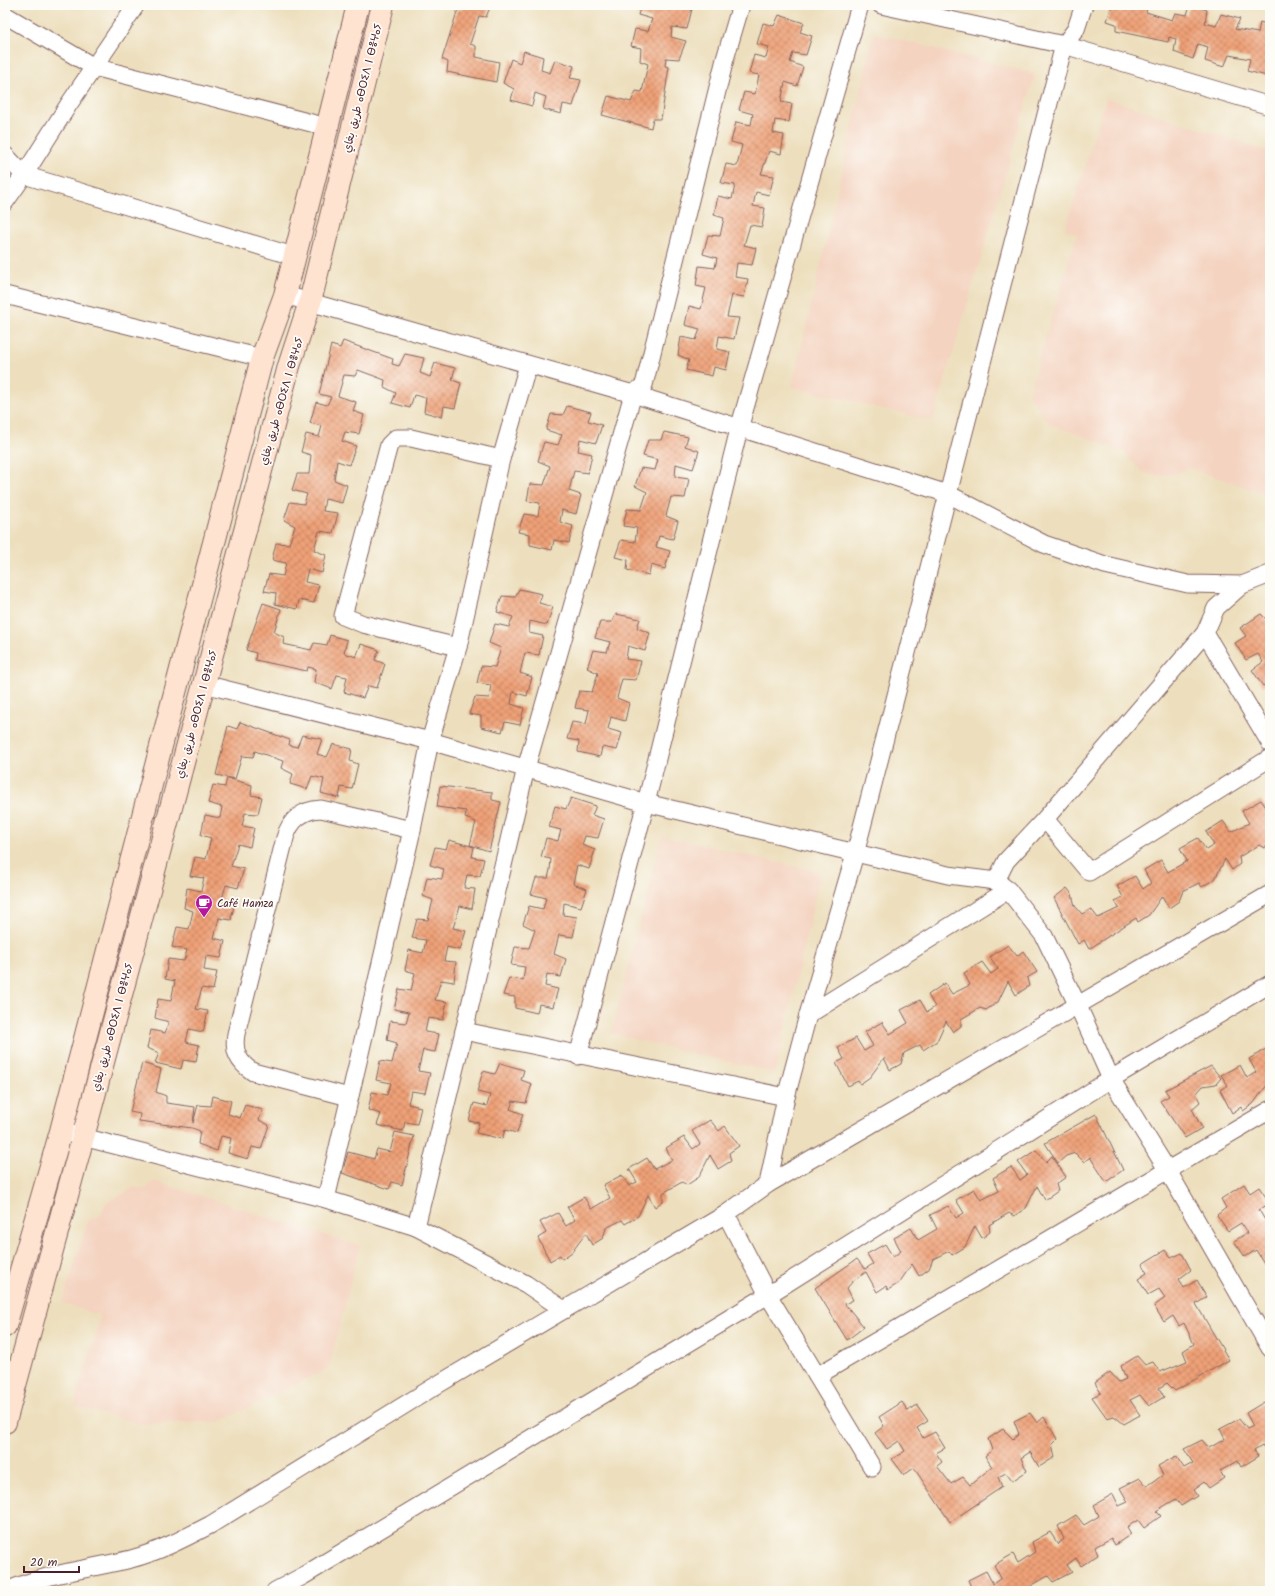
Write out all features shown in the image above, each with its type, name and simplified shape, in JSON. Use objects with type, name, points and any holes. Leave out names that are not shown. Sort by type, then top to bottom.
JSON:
[{"type":"main road","name":"طريق بغاي ⴰⴱⵔⵉⴷ ⵏ ⴱⴻⵖⴰⵢ","points":[[5,1326],[61,1131],[262,358],[284,295],[358,5]]},
{"type":"main road","name":"طريق بغاي ⴰⴱⵔⵉⴷ ⵏ ⴱⴻⵖⴰⵢ","points":[[5,1422],[83,1137],[289,366],[310,302],[383,5]]},
{"type":"street","points":[[5,202],[136,5]]},
{"type":"street","points":[[416,1226],[526,768],[633,394],[644,385],[725,59],[741,5]]},
{"type":"street","points":[[578,1056],[646,803],[739,429],[860,5]]},
{"type":"street","points":[[881,5],[1064,45],[1270,106]]},
{"type":"street","points":[[768,1184],[786,1097],[854,854],[1064,45],[1076,29],[1084,5]]},
{"type":"street","points":[[5,15],[94,67],[327,127]]},
{"type":"street","points":[[5,155],[24,175],[293,256]]},
{"type":"street","points":[[5,295],[262,358]]},
{"type":"street","points":[[284,295],[633,394],[739,429],[948,494],[1044,544],[1105,565],[1188,584],[1242,585]]},
{"type":"street","points":[[326,1198],[412,830],[430,741],[458,647],[501,459],[528,364]]},
{"type":"street","points":[[458,647],[363,624],[343,616],[389,445],[396,438],[411,438],[501,459]]},
{"type":"street","points":[[808,1016],[1002,886],[1006,861],[1045,819],[1205,633],[1216,608],[1242,585],[1270,574]]},
{"type":"street","points":[[1205,633],[1270,744]]},
{"type":"street","points":[[204,684],[430,741],[646,803],[854,854],[1002,886],[1044,936],[1111,1079],[1168,1171],[1270,1348]]},
{"type":"street","points":[[1045,819],[1089,872],[1270,758]]},
{"type":"street","points":[[349,1097],[252,1072],[239,1060],[234,1043],[236,1034],[285,838],[290,824],[296,817],[304,812],[321,809],[412,830]]},
{"type":"street","points":[[7,1591],[22,1584],[58,1574],[133,1558],[178,1541],[210,1525],[432,1388],[726,1214],[768,1184],[1270,894]]},
{"type":"street","points":[[274,1591],[303,1576],[768,1295],[1111,1079],[1270,984]]},
{"type":"street","points":[[464,1031],[578,1056],[786,1097]]},
{"type":"street","points":[[817,1376],[1270,1110]]},
{"type":"street","points":[[61,1131],[326,1198],[416,1226],[526,1284],[564,1310]]},
{"type":"street","points":[[726,1214],[768,1295],[872,1467]]},
{"type":"shaded area","points":[[874,33],[1035,74],[933,421],[792,387]]},
{"type":"shaded area","points":[[1106,98],[1270,152],[1269,495],[1189,468],[1175,474],[1159,476],[1144,473],[1132,462],[1125,452],[1050,424],[1028,394],[1077,234],[1065,229]]},
{"type":"shaded area","points":[[662,836],[821,872],[775,1073],[611,1034]]},
{"type":"shaded area","points":[[154,1181],[360,1246],[329,1368],[219,1422],[140,1424],[74,1406],[101,1316],[62,1303],[88,1220],[99,1216],[106,1203],[134,1187],[146,1189]]},
{"type":"building","points":[[463,5],[491,5],[486,17],[479,16],[470,44],[476,46],[476,57],[499,62],[496,82],[447,72],[448,62],[442,59],[458,9],[462,10]]},
{"type":"building","points":[[641,5],[681,5],[692,9],[687,29],[672,27],[671,37],[686,41],[679,59],[666,58],[665,66],[669,67],[661,119],[653,119],[651,128],[602,115],[608,96],[631,102],[636,91],[642,92],[648,64],[640,61],[641,48],[631,46],[635,29],[648,31],[652,19],[638,15]]},
{"type":"building","points":[[1112,5],[1148,5],[1146,12],[1172,20],[1175,13],[1187,15],[1190,5],[1192,5],[1207,10],[1205,23],[1216,26],[1221,14],[1240,19],[1235,29],[1258,33],[1260,22],[1270,25],[1270,68],[1267,76],[1247,71],[1250,59],[1229,55],[1224,67],[1205,61],[1208,47],[1198,44],[1193,59],[1174,52],[1176,39],[1169,37],[1168,42],[1116,31],[1116,24],[1107,21]]},
{"type":"building","points":[[779,15],[804,23],[800,32],[812,36],[806,55],[793,53],[790,62],[803,67],[797,86],[785,82],[781,102],[792,104],[789,122],[775,120],[773,133],[784,135],[781,154],[769,151],[761,174],[774,176],[769,195],[756,192],[753,206],[765,208],[762,227],[750,225],[744,245],[756,248],[752,265],[737,263],[735,277],[748,279],[744,297],[732,295],[727,317],[739,318],[734,339],[719,336],[717,349],[730,352],[726,370],[714,367],[712,376],[686,370],[689,360],[678,355],[681,337],[696,340],[700,329],[685,325],[689,306],[701,309],[706,288],[696,286],[699,266],[715,268],[717,258],[703,254],[708,235],[720,236],[724,218],[714,215],[718,196],[732,199],[735,185],[721,183],[726,164],[737,166],[742,145],[731,142],[736,122],[751,125],[753,114],[739,110],[744,92],[755,94],[759,75],[749,73],[754,55],[766,58],[769,47],[757,44],[763,23],[774,26]]},
{"type":"building","points":[[524,51],[543,57],[541,70],[550,73],[555,60],[574,66],[570,78],[581,80],[573,106],[563,104],[561,114],[543,109],[546,97],[535,93],[532,106],[511,100],[514,89],[503,83],[511,59],[520,63]]},
{"type":"building","points":[[343,341],[393,359],[392,364],[399,366],[405,354],[424,358],[420,373],[430,377],[435,363],[455,368],[452,380],[461,383],[455,408],[444,406],[442,417],[424,412],[426,398],[414,395],[410,408],[392,403],[396,393],[384,387],[385,380],[358,370],[355,376],[344,375],[338,396],[356,402],[353,411],[364,415],[359,434],[345,432],[342,441],[356,446],[349,465],[337,461],[334,480],[347,485],[342,503],[325,499],[323,511],[338,513],[333,533],[319,531],[314,550],[326,555],[322,573],[308,569],[305,582],[319,585],[314,603],[299,600],[297,609],[275,604],[276,593],[264,591],[269,574],[283,576],[286,563],[272,560],[276,543],[289,544],[295,526],[284,520],[290,502],[304,504],[307,494],[292,490],[297,474],[309,474],[311,455],[301,452],[306,434],[319,437],[322,426],[310,423],[316,402],[327,405],[331,397],[319,394],[331,345],[340,348]]},
{"type":"building","points":[[567,406],[591,412],[588,421],[602,425],[596,443],[580,439],[578,451],[592,454],[588,473],[574,471],[569,491],[581,495],[576,514],[562,510],[560,522],[573,526],[569,543],[554,540],[552,550],[530,545],[530,534],[518,532],[524,514],[538,516],[540,503],[527,501],[530,484],[544,485],[550,466],[538,461],[544,442],[558,445],[562,435],[546,430],[551,414],[563,415]]},
{"type":"building","points":[[664,432],[688,437],[685,446],[699,451],[693,469],[676,464],[675,477],[689,479],[685,498],[671,497],[666,516],[678,521],[673,539],[659,536],[656,547],[670,551],[665,569],[651,565],[649,575],[627,570],[628,560],[615,557],[621,540],[635,542],[637,528],[623,526],[627,509],[641,510],[647,492],[635,486],[641,468],[655,470],[658,460],[643,456],[648,440],[661,440]]},
{"type":"building","points":[[519,589],[542,594],[539,603],[553,607],[547,625],[530,621],[529,633],[543,636],[539,655],[525,653],[520,673],[532,677],[527,696],[513,692],[511,704],[524,708],[520,725],[505,722],[502,732],[481,727],[481,716],[469,714],[475,697],[489,698],[491,685],[477,683],[481,666],[495,667],[501,648],[489,643],[495,624],[509,627],[513,617],[497,612],[502,596],[515,597]]},
{"type":"building","points":[[263,603],[281,609],[274,632],[284,637],[283,644],[311,650],[314,643],[327,645],[330,635],[347,640],[344,653],[356,657],[361,644],[379,650],[375,660],[385,664],[377,688],[368,686],[363,698],[344,692],[347,677],[337,675],[332,689],[314,682],[316,669],[308,667],[307,671],[255,660],[256,653],[246,650]]},
{"type":"building","points":[[616,614],[640,619],[637,628],[650,633],[645,651],[628,646],[626,659],[641,661],[636,680],[622,679],[617,698],[629,703],[625,721],[611,717],[608,729],[622,733],[617,750],[602,747],[600,757],[578,752],[579,741],[567,739],[572,722],[586,724],[589,710],[575,708],[579,691],[592,692],[598,673],[587,668],[593,650],[607,652],[610,642],[595,638],[600,622],[612,622]]},
{"type":"building","points":[[1261,614],[1270,623],[1270,682],[1263,686],[1252,670],[1263,662],[1258,654],[1246,660],[1235,643],[1246,636],[1240,628]]},
{"type":"building","points":[[240,722],[290,740],[289,745],[297,747],[302,735],[322,739],[317,754],[327,757],[333,744],[352,749],[350,761],[358,764],[352,789],[341,787],[339,798],[321,793],[324,779],[312,776],[307,789],[290,784],[293,774],[281,768],[283,761],[255,751],[253,757],[242,756],[235,779],[216,775],[228,726],[237,729]]},
{"type":"building","points":[[227,778],[252,785],[251,795],[262,797],[258,814],[245,813],[242,826],[254,828],[250,847],[238,844],[231,866],[244,869],[238,888],[226,885],[222,899],[235,901],[231,920],[219,918],[214,938],[225,941],[221,958],[206,956],[204,970],[217,972],[213,990],[202,988],[196,1009],[208,1011],[203,1032],[189,1029],[186,1042],[199,1045],[196,1062],[183,1060],[181,1069],[155,1063],[159,1053],[147,1048],[151,1030],[165,1033],[169,1022],[155,1018],[158,999],[171,1001],[175,981],[165,979],[168,959],[184,961],[187,950],[172,947],[177,927],[189,929],[193,911],[184,908],[187,888],[201,891],[204,878],[190,876],[195,857],[206,859],[211,838],[201,835],[205,815],[220,818],[222,807],[208,803],[213,785],[225,787]]},
{"type":"building","points":[[440,786],[492,792],[492,800],[501,802],[489,851],[470,845],[476,822],[465,818],[466,811],[437,807]]},
{"type":"building","points":[[571,798],[596,806],[592,815],[604,819],[598,838],[585,836],[582,845],[595,850],[589,869],[577,865],[573,884],[587,889],[581,907],[564,903],[563,915],[577,917],[573,937],[559,935],[554,954],[566,959],[561,977],[547,974],[545,986],[558,989],[553,1007],[539,1004],[537,1013],[515,1008],[515,997],[503,995],[509,978],[523,980],[525,967],[511,965],[515,947],[529,948],[535,930],[523,924],[529,906],[543,909],[546,898],[531,894],[536,878],[548,878],[551,859],[541,857],[546,838],[558,841],[561,830],[549,827],[555,806],[566,809]]},
{"type":"building","points":[[1261,800],[1270,813],[1270,844],[1264,848],[1259,845],[1239,857],[1240,864],[1232,870],[1225,859],[1215,879],[1202,887],[1199,883],[1183,891],[1179,901],[1169,908],[1162,896],[1149,915],[1138,922],[1136,918],[1089,949],[1084,940],[1078,944],[1054,898],[1067,888],[1072,894],[1075,906],[1082,914],[1091,909],[1098,918],[1119,908],[1115,901],[1123,897],[1117,886],[1135,876],[1143,889],[1151,883],[1144,870],[1161,860],[1168,872],[1187,861],[1180,848],[1198,838],[1206,850],[1214,845],[1206,832],[1223,821],[1231,832],[1249,823],[1242,811]]},
{"type":"building","points":[[449,840],[474,847],[472,857],[484,859],[480,876],[467,875],[464,888],[475,889],[472,909],[460,906],[453,928],[466,931],[460,950],[447,947],[444,961],[456,962],[454,982],[441,980],[435,1000],[447,1002],[443,1020],[428,1018],[425,1032],[439,1034],[435,1052],[423,1050],[418,1071],[430,1073],[425,1093],[411,1091],[408,1104],[421,1107],[417,1124],[405,1122],[403,1131],[377,1125],[381,1114],[368,1110],[372,1092],[387,1095],[391,1083],[376,1080],[380,1061],[392,1063],[397,1043],[387,1040],[390,1021],[406,1023],[409,1012],[394,1009],[399,989],[411,991],[415,973],[405,970],[409,950],[423,953],[426,940],[412,938],[417,919],[428,920],[433,900],[423,896],[427,877],[442,879],[444,869],[430,865],[435,847],[446,849]]},
{"type":"building","points":[[1008,945],[1017,956],[1023,951],[1037,972],[1027,978],[1029,986],[1016,995],[1008,981],[998,1002],[986,1010],[980,1008],[961,1019],[961,1026],[953,1032],[946,1021],[937,1041],[923,1050],[920,1045],[904,1053],[901,1064],[890,1070],[884,1058],[870,1077],[860,1084],[858,1081],[848,1086],[836,1063],[844,1059],[838,1048],[856,1038],[864,1051],[873,1046],[865,1032],[882,1022],[890,1034],[908,1023],[901,1010],[920,1000],[927,1012],[935,1007],[928,995],[945,983],[952,994],[970,985],[964,973],[982,962],[991,974],[998,969],[990,957]]},
{"type":"building","points":[[1266,1049],[1270,1056],[1270,1091],[1267,1085],[1253,1104],[1243,1111],[1241,1107],[1232,1113],[1220,1090],[1228,1085],[1221,1075],[1240,1065],[1247,1078],[1256,1072],[1249,1059]]},
{"type":"building","points":[[142,1063],[161,1069],[156,1092],[166,1096],[166,1103],[195,1107],[193,1123],[198,1105],[211,1106],[213,1096],[231,1101],[228,1114],[240,1118],[245,1105],[263,1110],[259,1120],[269,1125],[261,1149],[252,1147],[248,1159],[228,1153],[231,1138],[221,1136],[217,1151],[198,1144],[200,1131],[192,1128],[139,1121],[140,1114],[130,1112]]},
{"type":"building","points":[[500,1063],[524,1070],[521,1080],[532,1084],[526,1103],[513,1101],[510,1109],[523,1114],[517,1133],[505,1130],[502,1139],[476,1133],[479,1123],[469,1121],[474,1103],[487,1106],[490,1095],[477,1092],[483,1071],[495,1074]]},
{"type":"building","points":[[1211,1066],[1221,1078],[1216,1084],[1203,1086],[1196,1094],[1200,1102],[1192,1109],[1202,1128],[1185,1138],[1160,1101],[1169,1096],[1165,1090]]},
{"type":"building","points":[[1096,1114],[1123,1170],[1106,1182],[1090,1157],[1084,1162],[1075,1153],[1066,1156],[1058,1163],[1045,1143]]},
{"type":"building","points":[[710,1120],[719,1131],[725,1126],[739,1146],[729,1153],[731,1161],[718,1169],[710,1155],[699,1177],[687,1185],[682,1182],[663,1193],[663,1201],[655,1207],[648,1195],[638,1216],[625,1224],[622,1220],[606,1228],[603,1238],[592,1245],[586,1233],[572,1252],[562,1259],[560,1255],[550,1261],[538,1238],[546,1233],[540,1222],[558,1213],[566,1226],[575,1220],[567,1207],[584,1197],[591,1209],[610,1198],[603,1185],[622,1175],[629,1186],[637,1182],[629,1169],[647,1158],[654,1169],[672,1160],[666,1148],[684,1137],[693,1149],[700,1144],[692,1131]]},
{"type":"building","points":[[395,1132],[414,1136],[402,1185],[392,1182],[389,1189],[342,1173],[348,1152],[374,1159],[377,1149],[390,1152]]},
{"type":"building","points":[[1036,1150],[1046,1162],[1052,1156],[1066,1177],[1056,1184],[1058,1191],[1045,1200],[1037,1186],[1026,1208],[1014,1216],[1009,1213],[989,1225],[990,1232],[982,1238],[975,1226],[965,1247],[952,1255],[949,1251],[933,1259],[929,1269],[919,1276],[912,1264],[899,1283],[888,1290],[886,1286],[877,1292],[866,1272],[853,1281],[847,1288],[853,1300],[845,1304],[864,1327],[847,1340],[815,1288],[857,1259],[865,1269],[873,1264],[867,1254],[885,1244],[893,1257],[901,1251],[894,1238],[911,1228],[918,1240],[937,1229],[930,1215],[948,1206],[956,1218],[964,1213],[956,1200],[974,1189],[981,1200],[999,1191],[993,1178],[1011,1167],[1020,1180],[1027,1175],[1018,1162]]},
{"type":"building","points":[[1244,1184],[1250,1193],[1259,1187],[1270,1203],[1259,1210],[1265,1220],[1270,1217],[1270,1273],[1256,1250],[1245,1257],[1234,1241],[1247,1233],[1241,1223],[1228,1231],[1217,1215],[1226,1208],[1221,1199]]},
{"type":"building","points":[[1165,1250],[1171,1258],[1182,1253],[1191,1270],[1179,1279],[1184,1288],[1197,1280],[1207,1297],[1196,1304],[1229,1360],[1175,1391],[1167,1383],[1159,1388],[1164,1397],[1149,1406],[1140,1395],[1130,1400],[1140,1415],[1124,1424],[1114,1416],[1107,1418],[1092,1397],[1101,1393],[1095,1383],[1110,1372],[1119,1382],[1126,1379],[1121,1366],[1137,1356],[1145,1365],[1153,1362],[1160,1372],[1187,1361],[1183,1351],[1194,1344],[1184,1323],[1179,1326],[1173,1316],[1164,1322],[1154,1306],[1165,1298],[1159,1289],[1148,1295],[1138,1279],[1147,1273],[1142,1264]]},
{"type":"building","points":[[902,1402],[908,1411],[917,1405],[928,1421],[917,1428],[923,1438],[935,1432],[945,1448],[936,1453],[942,1462],[937,1466],[951,1484],[963,1477],[970,1485],[992,1467],[985,1456],[992,1450],[988,1439],[1003,1429],[1013,1439],[1019,1434],[1014,1421],[1030,1413],[1037,1423],[1044,1417],[1057,1439],[1052,1444],[1055,1457],[1039,1467],[1030,1452],[1021,1458],[1027,1471],[1012,1481],[1006,1473],[998,1477],[1002,1487],[950,1522],[914,1468],[904,1475],[892,1459],[905,1451],[899,1441],[887,1449],[875,1433],[884,1426],[879,1417]]},
{"type":"building","points":[[1264,1402],[1270,1409],[1270,1449],[1267,1451],[1262,1445],[1254,1450],[1259,1456],[1241,1467],[1238,1461],[1220,1471],[1224,1478],[1209,1488],[1204,1482],[1193,1490],[1197,1496],[1181,1506],[1176,1499],[1156,1511],[1161,1516],[1144,1528],[1138,1520],[1127,1527],[1131,1534],[1115,1545],[1111,1538],[1095,1547],[1098,1555],[1081,1566],[1076,1558],[1067,1565],[1072,1572],[1053,1582],[1048,1576],[1029,1587],[1031,1591],[973,1591],[968,1580],[986,1571],[993,1584],[1001,1578],[994,1565],[1013,1554],[1018,1563],[1035,1552],[1032,1542],[1050,1532],[1058,1544],[1064,1539],[1058,1526],[1076,1515],[1084,1525],[1099,1516],[1094,1505],[1113,1494],[1119,1506],[1128,1502],[1120,1488],[1140,1478],[1147,1486],[1163,1475],[1158,1466],[1176,1456],[1184,1468],[1193,1463],[1184,1449],[1202,1440],[1209,1448],[1225,1439],[1220,1429],[1239,1419],[1247,1429],[1253,1426],[1246,1413]]},
{"type":"place","name":"Café Hamza","points":[[204,918]]}]
